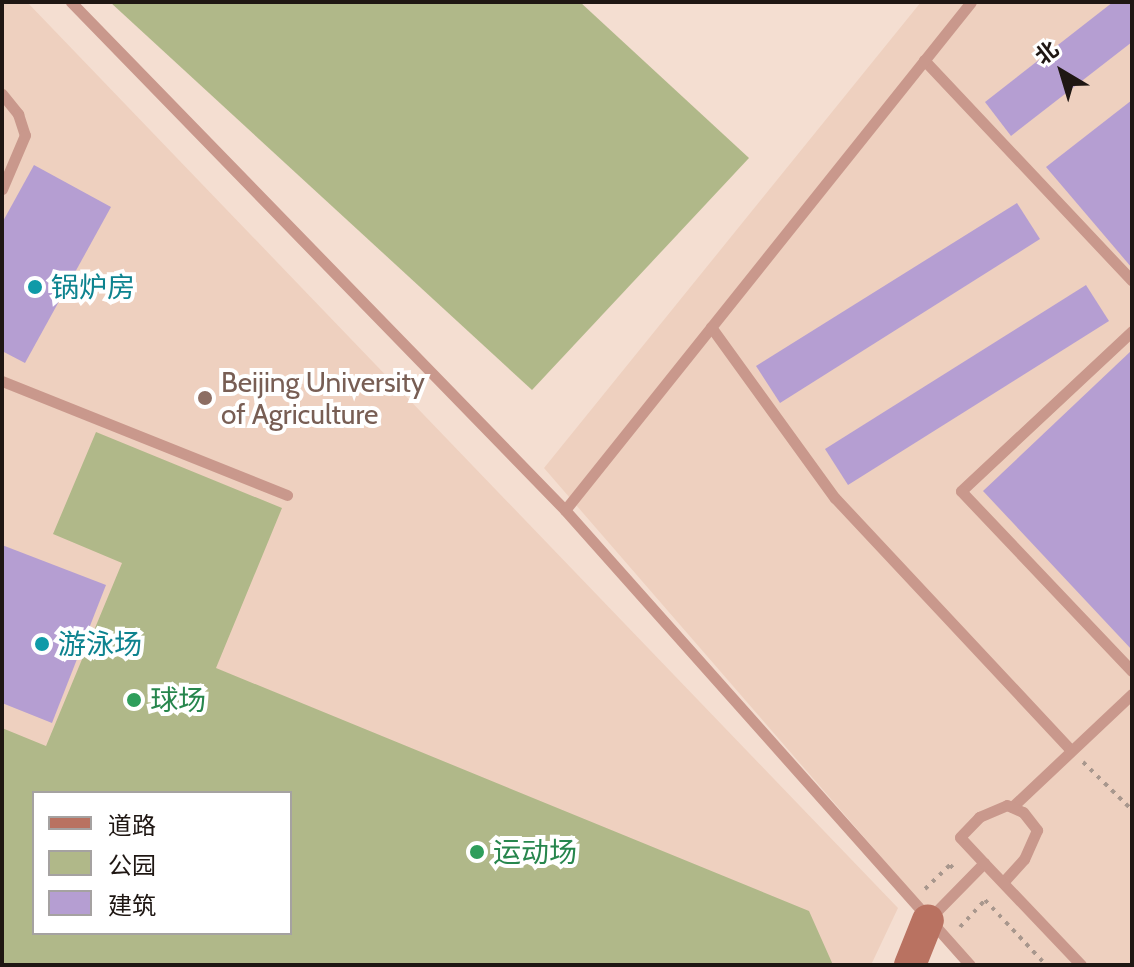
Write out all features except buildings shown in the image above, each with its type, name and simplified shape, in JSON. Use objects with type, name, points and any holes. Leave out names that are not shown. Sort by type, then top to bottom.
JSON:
[{"type":"street","points":[[910,965],[937,930]]},
{"type":"lane","points":[[71,2],[565,510],[970,965]]},
{"type":"lane","points":[[565,510],[971,2]]},
{"type":"lane","points":[[924,60],[1132,281]]},
{"type":"lane","points":[[2,94],[18,114],[25,135],[2,189]]},
{"type":"lane","points":[[711,327],[835,498],[1070,749]]},
{"type":"lane","points":[[1132,331],[961,491],[1132,671]]},
{"type":"lane","points":[[2,381],[287,495]]},
{"type":"lane","points":[[1081,965],[960,837],[979,817],[1012,807],[1070,749],[1132,694]]},
{"type":"lane","points":[[1003,882],[1024,859],[1037,830],[1012,807]]},
{"type":"lane","points":[[937,930],[984,863]]},
{"type":"path","points":[[1070,749],[1132,810]]},
{"type":"path","points":[[937,930],[985,900],[1046,965]]},
{"type":"shaded area","name":"Beijing University of Agriculture","points":[[2,2],[27,2],[898,908],[871,965],[2,965]]},
{"type":"shaded area","points":[[921,2],[1132,2],[1132,965],[964,965],[967,956],[544,468]]},
{"type":"green space","points":[[110,2],[580,2],[749,158],[532,390]]},
{"type":"green space","name":"运动场","points":[[96,432],[282,508],[216,668],[809,911],[833,965],[2,965],[2,728],[46,746],[122,563],[53,534]]},
{"type":"place","name":"锅炉房","points":[[35,287]]},
{"type":"place","name":"Beijing University of Agriculture","points":[[205,398]]},
{"type":"place","name":"游泳场","points":[[42,644]]},
{"type":"place","name":"球场","points":[[134,700]]},
{"type":"place","name":"运动场","points":[[477,852]]}]
